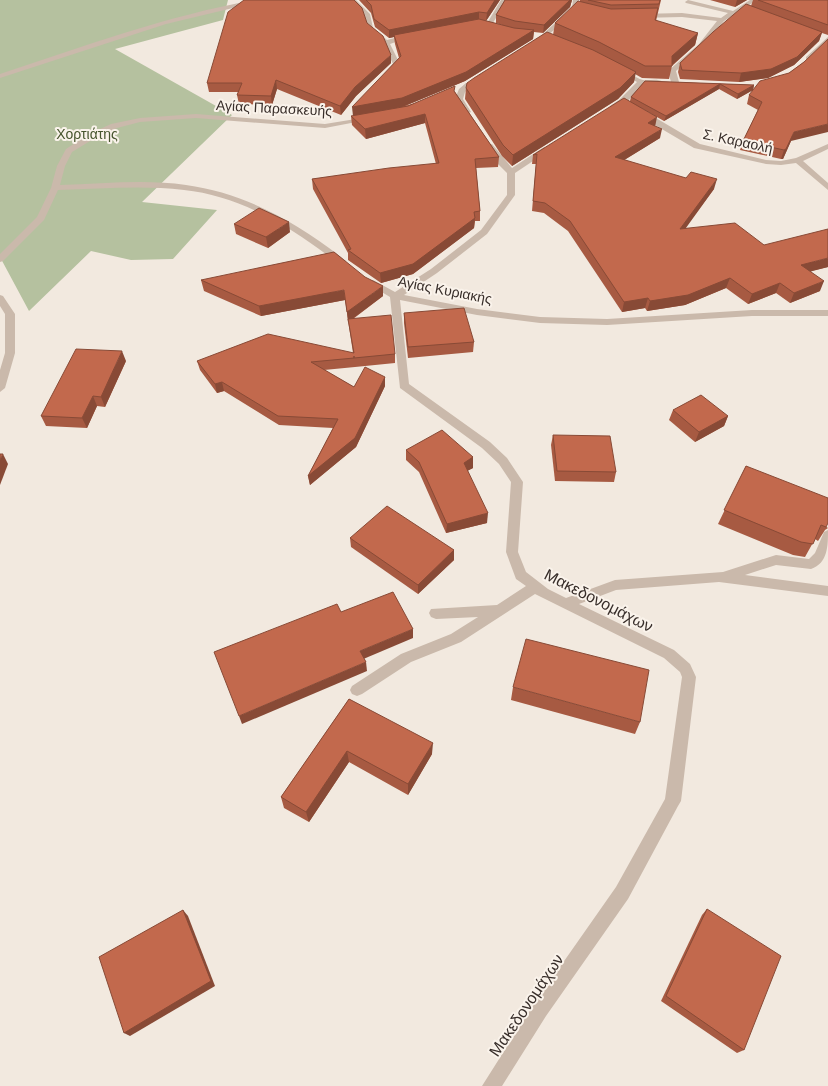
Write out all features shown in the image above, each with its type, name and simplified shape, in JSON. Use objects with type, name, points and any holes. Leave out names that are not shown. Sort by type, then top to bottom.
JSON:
[{"type":"street","points":[[0,76],[172,22],[232,6],[264,0]]},
{"type":"street","points":[[352,0],[367,14],[370,29],[388,42],[397,64],[380,82]]},
{"type":"street","points":[[489,25],[504,0]]},
{"type":"street","points":[[532,46],[546,37],[575,9],[576,0]]},
{"type":"street","points":[[675,82],[672,71],[701,45],[731,12],[754,0]]},
{"type":"street","points":[[688,2],[731,12]]},
{"type":"street","points":[[740,8],[748,11]]},
{"type":"street","points":[[575,9],[584,11]]},
{"type":"street","points":[[628,16],[682,15],[722,20]]},
{"type":"street","points":[[479,24],[497,28]]},
{"type":"street","points":[[388,42],[420,34]]},
{"type":"street","points":[[529,35],[554,40]]},
{"type":"street","points":[[804,62],[828,39],[819,36]]},
{"type":"street","points":[[613,66],[641,82],[684,83]]},
{"type":"street","points":[[606,112],[622,102],[641,82]]},
{"type":"street","points":[[452,92],[473,83],[462,91],[459,99],[472,120]]},
{"type":"street","name":"Σ. Καραολή","points":[[622,102],[697,146],[766,162],[780,163],[798,160],[828,146]]},
{"type":"street","points":[[340,124],[350,112]]},
{"type":"street","name":"Αγίας Παρασκευής","points":[[0,259],[40,218],[55,188],[61,166],[69,151],[92,136],[114,126],[140,120],[196,116],[325,126],[376,117]]},
{"type":"street","points":[[395,296],[434,271],[484,232],[511,195],[511,172],[498,159],[482,136]]},
{"type":"street","points":[[511,172],[558,142]]},
{"type":"street","points":[[798,160],[828,187]]},
{"type":"street","name":"Αγίας Κυριακής","points":[[55,188],[139,185],[186,187],[215,192],[241,202],[312,238],[357,273],[395,296],[476,312],[540,320],[607,322],[752,313],[828,313]]},
{"type":"street","name":"Μακεδονομάχων","points":[[395,296],[404,385],[486,445],[508,468],[516,482],[512,552],[521,575],[543,593],[669,654],[685,668],[689,677],[673,801],[622,893],[540,1010],[491,1086]]},
{"type":"street","points":[[0,298],[10,314],[10,353],[0,388]]},
{"type":"street","points":[[724,577],[776,560],[811,564],[820,556],[828,535]]},
{"type":"street","points":[[566,604],[615,586],[724,577],[828,591]]},
{"type":"street","points":[[357,690],[406,658],[456,638],[535,587]]},
{"type":"street","points":[[436,613],[500,610]]},
{"type":"green space","name":"Χορτιάτης","points":[[0,0],[228,0],[223,20],[115,49],[232,115],[142,202],[217,210],[173,259],[131,260],[91,251],[29,311],[0,257]]},
{"type":"building","points":[[244,0],[354,0],[362,8],[367,23],[383,36],[391,55],[355,87],[340,106],[276,80],[271,96],[237,95],[242,83],[207,83],[228,12]]},
{"type":"building","points":[[366,0],[495,0],[487,13],[479,12],[389,30],[374,19],[371,5]]},
{"type":"building","points":[[505,0],[570,0],[544,25],[515,21],[496,15]]},
{"type":"building","points":[[588,0],[660,0],[659,4],[611,5]]},
{"type":"building","points":[[758,0],[828,0],[828,25]]},
{"type":"building","points":[[578,1],[611,9],[658,8],[655,20],[698,33],[672,56],[672,66],[645,66],[599,42],[555,23]]},
{"type":"building","points":[[746,4],[822,32],[797,57],[771,69],[741,73],[682,70],[680,63]]},
{"type":"building","points":[[479,19],[514,28],[534,30],[466,72],[402,98],[352,107],[401,56],[394,35]]},
{"type":"building","points":[[547,32],[593,50],[636,72],[620,88],[513,155],[503,145],[466,88],[467,83]]},
{"type":"building","points":[[828,39],[828,124],[794,132],[784,150],[743,141],[762,102],[749,95],[760,81],[789,73],[804,62]]},
{"type":"building","points":[[645,81],[754,85],[738,94],[720,84],[666,116],[631,97]]},
{"type":"building","points":[[455,86],[454,91],[499,157],[475,159],[480,211],[474,212],[475,218],[413,264],[380,273],[348,250],[351,249],[312,179],[439,163],[425,114],[365,129],[351,116],[408,106]]},
{"type":"building","points":[[624,98],[657,117],[648,123],[662,129],[615,157],[686,178],[691,172],[717,179],[680,229],[735,223],[764,245],[828,229],[828,258],[801,265],[824,281],[794,293],[780,283],[752,294],[730,278],[688,295],[650,301],[648,298],[624,302],[570,221],[545,203],[533,201],[537,154],[533,155]]},
{"type":"building","points":[[259,208],[289,222],[266,237],[234,224]]},
{"type":"building","points":[[334,252],[365,277],[383,286],[347,312],[344,290],[259,306],[201,280]]},
{"type":"building","points":[[464,308],[474,342],[408,347],[404,313]]},
{"type":"building","points":[[391,315],[395,354],[311,362],[354,387],[365,367],[385,377],[355,438],[308,476],[338,419],[278,416],[222,382],[215,384],[197,361],[268,334],[354,353],[348,319]]},
{"type":"building","points":[[76,349],[122,351],[101,397],[93,396],[82,418],[41,416]]},
{"type":"building","points":[[701,395],[728,416],[699,432],[673,410]]},
{"type":"building","points":[[442,430],[473,457],[464,463],[488,513],[447,524],[419,462],[406,450]]},
{"type":"building","points":[[553,435],[610,436],[616,472],[557,471]]},
{"type":"building","points":[[746,466],[828,498],[828,523],[826,527],[821,525],[813,544],[801,542],[724,510]]},
{"type":"building","points":[[387,506],[454,550],[418,585],[350,538]]},
{"type":"building","points":[[393,592],[413,629],[360,651],[366,662],[239,716],[214,652],[337,604],[341,612]]},
{"type":"building","points":[[526,639],[649,670],[640,722],[513,687]]},
{"type":"building","points":[[349,699],[433,743],[408,784],[347,751],[306,812],[281,797]]},
{"type":"building","points":[[707,909],[781,956],[744,1050],[666,996]]},
{"type":"building","points":[[183,910],[211,981],[124,1033],[99,957]]}]
